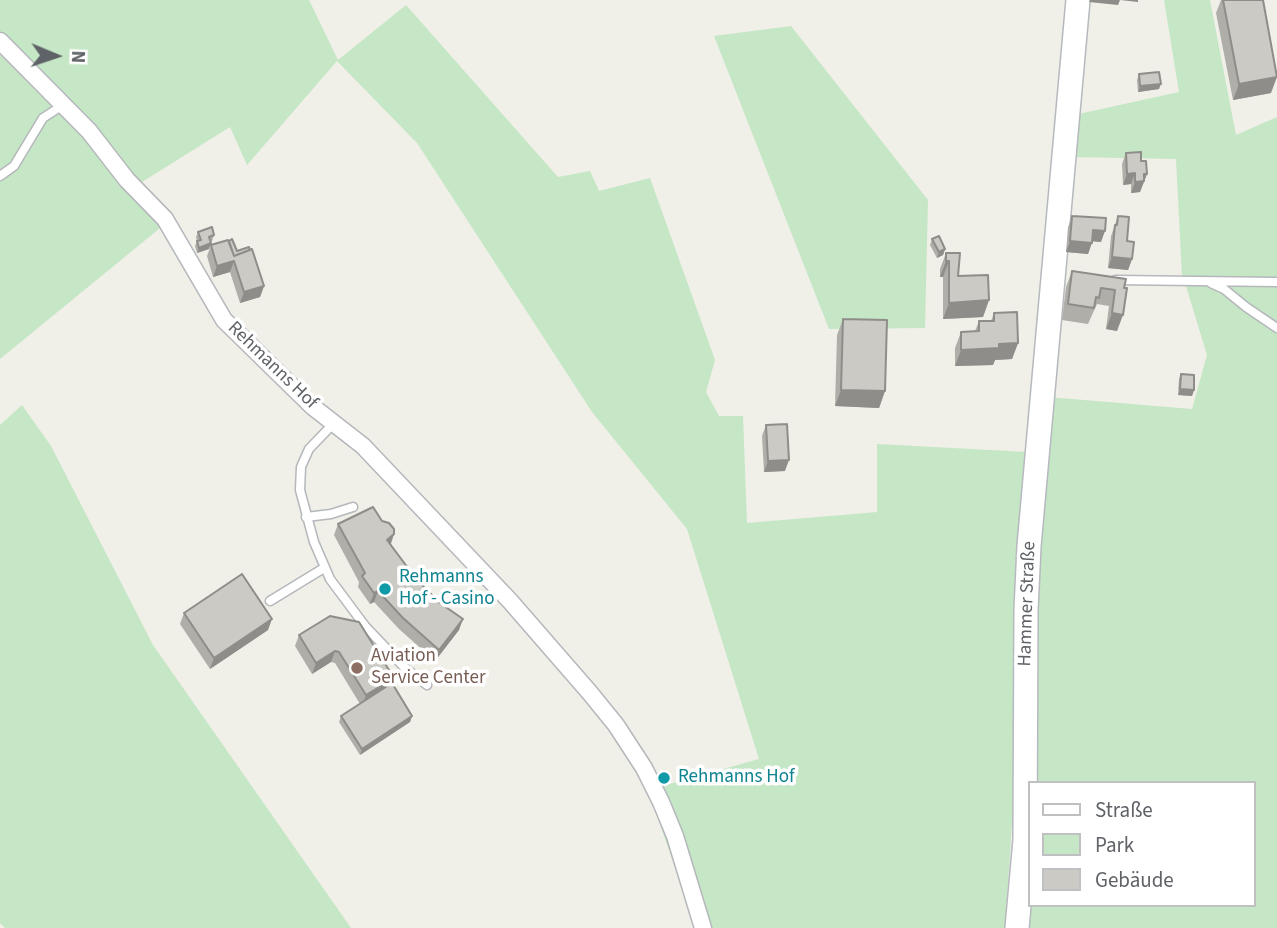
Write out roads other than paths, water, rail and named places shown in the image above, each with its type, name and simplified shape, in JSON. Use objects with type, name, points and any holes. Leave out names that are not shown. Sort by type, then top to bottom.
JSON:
[{"type":"main road","name":"Hammer Straße","points":[[1017,928],[1025,839],[1026,610],[1029,546],[1059,281],[1078,0]]},
{"type":"street","name":"Rehmanns Hof","points":[[0,41],[89,131],[127,180],[164,219],[224,320],[313,407],[363,446],[510,601],[565,662],[616,725],[644,768],[675,836],[702,928]]},
{"type":"lane","points":[[0,176],[14,166],[43,118],[63,105]]},
{"type":"lane","points":[[1105,281],[1277,282]]},
{"type":"lane","points":[[1201,281],[1224,289],[1277,328]]},
{"type":"lane","points":[[334,423],[309,449],[302,467],[300,490],[306,517],[324,568],[365,626],[404,667],[427,685]]},
{"type":"lane","points":[[306,517],[331,514],[353,507]]},
{"type":"lane","points":[[270,601],[324,568]]},
{"type":"place","name":"Rehmanns Hof - Casino","points":[[385,589]]},
{"type":"place","name":"Aviation Service Center","points":[[357,668]]},
{"type":"place","name":"Rehmanns Hof","points":[[664,778]]}]
